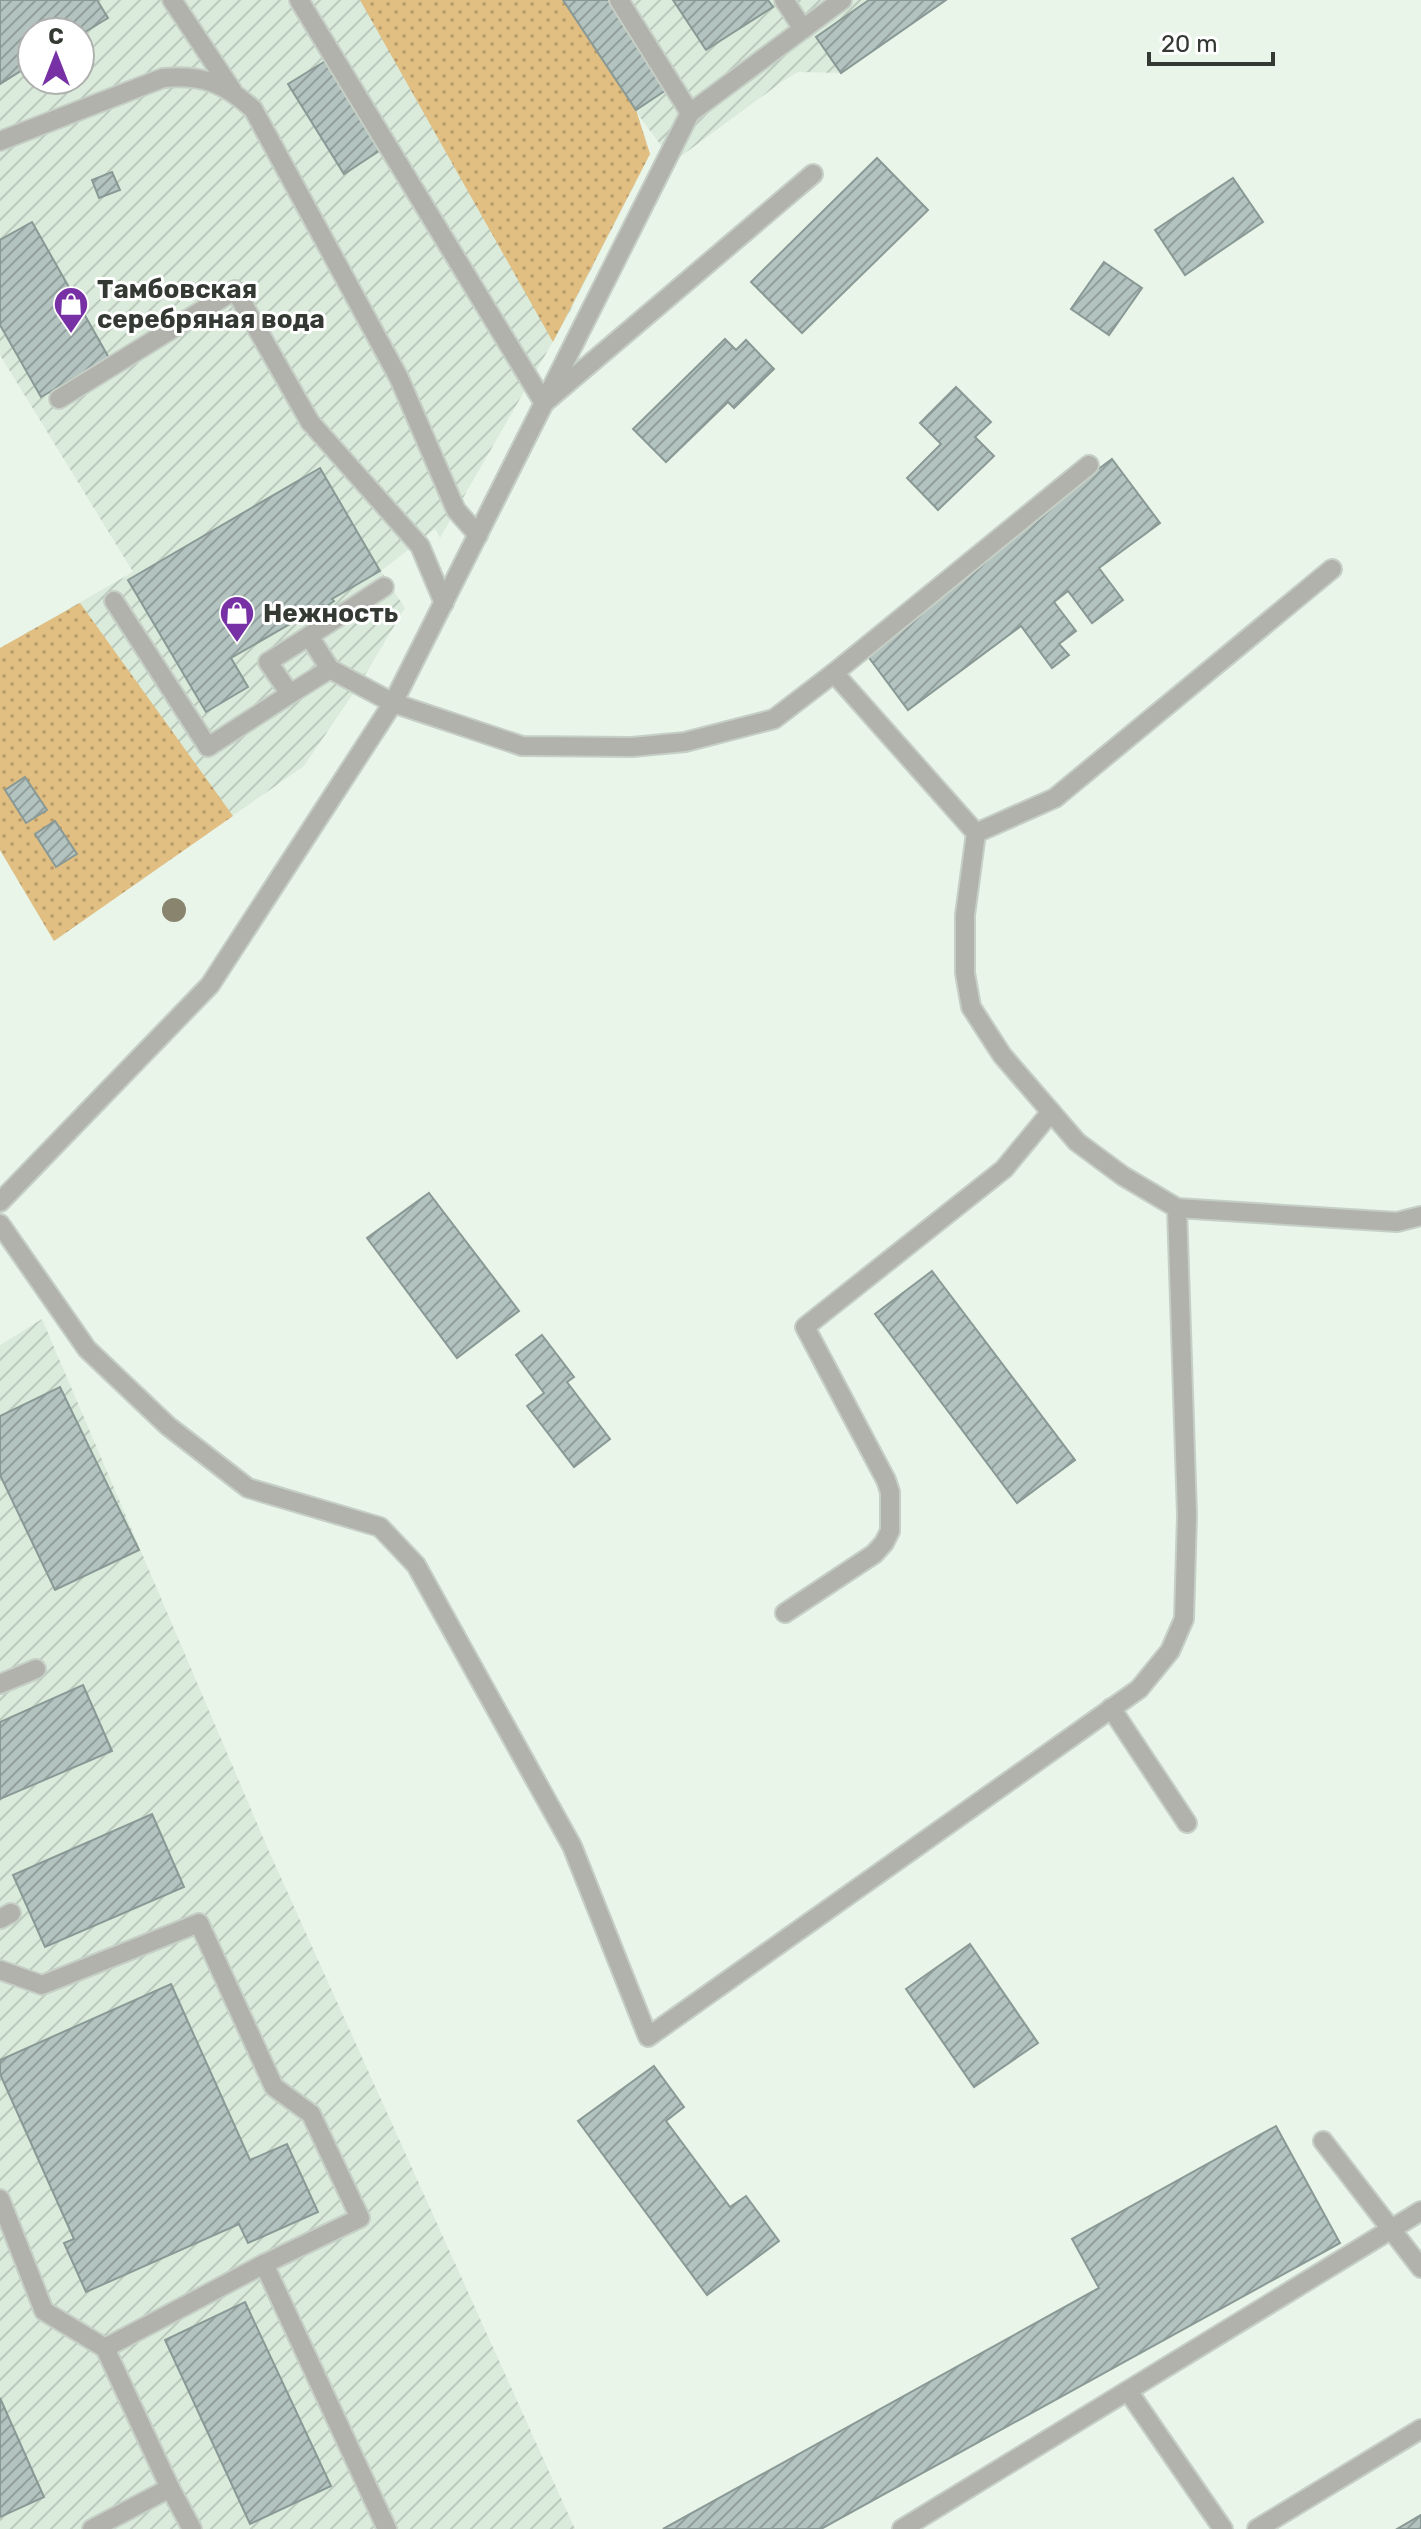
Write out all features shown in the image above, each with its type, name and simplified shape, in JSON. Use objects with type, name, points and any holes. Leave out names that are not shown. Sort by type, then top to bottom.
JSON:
[{"type":"lane","points":[[172,0],[232,90],[253,109],[399,378],[456,510],[478,535]]},
{"type":"lane","points":[[299,0],[544,403]]},
{"type":"lane","points":[[619,0],[690,113]]},
{"type":"lane","points":[[784,0],[803,29]]},
{"type":"lane","points":[[0,1202],[210,985],[393,703],[690,113],[842,0]]},
{"type":"lane","points":[[0,141],[163,78],[187,75],[232,90]]},
{"type":"lane","points":[[544,403],[813,174]]},
{"type":"lane","points":[[59,399],[235,290],[310,422],[420,546],[444,603]]},
{"type":"lane","points":[[309,636],[330,669],[393,703],[522,746],[632,747],[685,742],[774,719],[1089,465]]},
{"type":"lane","points":[[976,833],[1055,798],[1332,569]]},
{"type":"lane","points":[[290,694],[268,662],[384,587]]},
{"type":"lane","points":[[114,601],[208,747],[330,669]]},
{"type":"lane","points":[[834,673],[976,833],[965,915],[965,973],[971,1007],[1002,1055],[1077,1142],[1123,1176],[1177,1208],[1397,1222],[1421,1216]]},
{"type":"lane","points":[[785,1613],[874,1554],[890,1531],[891,1520],[890,1492],[886,1480],[805,1327],[1004,1169],[1051,1112]]},
{"type":"lane","points":[[0,1224],[87,1349],[168,1426],[248,1488],[380,1527],[416,1565],[572,1846],[648,2037],[1139,1689],[1170,1651],[1184,1619],[1187,1515],[1177,1208]]},
{"type":"lane","points":[[0,1684],[36,1669]]},
{"type":"lane","points":[[1111,1708],[1187,1823]]},
{"type":"lane","points":[[0,1970],[42,1985],[199,1923],[274,2087],[311,2114],[360,2218],[264,2264],[105,2348]]},
{"type":"lane","points":[[1323,2141],[1421,2268]]},
{"type":"lane","points":[[0,2199],[44,2311],[105,2348],[192,2529]]},
{"type":"lane","points":[[902,2529],[1421,2211]]},
{"type":"lane","points":[[264,2264],[387,2529]]},
{"type":"lane","points":[[1128,2391],[1223,2529]]},
{"type":"lane","points":[[1257,2529],[1421,2429]]},
{"type":"lane","points":[[92,2529],[170,2488]]},
{"type":"shaded area","points":[[0,0],[946,0],[841,73],[798,72],[673,162],[637,113],[650,154],[567,317],[440,538],[435,529],[381,571],[405,608],[359,685],[304,766],[54,941],[0,850],[0,648],[133,572],[0,355]]},
{"type":"shaded area","points":[[360,0],[563,0],[636,110],[650,154],[553,342]]},
{"type":"shaded area","points":[[80,603],[233,816],[54,941],[0,850],[0,648]]},
{"type":"shaded area","points":[[42,1319],[268,1849],[575,2529],[0,2529],[0,1345]]},
{"type":"building","points":[[0,0],[97,0],[108,18],[96,25],[96,16],[16,16],[16,74],[0,84]]},
{"type":"building","points":[[563,0],[619,0],[675,84],[636,110]]},
{"type":"building","points":[[673,0],[768,0],[773,7],[706,50]]},
{"type":"building","points":[[869,0],[946,0],[841,73],[816,37]]},
{"type":"building","points":[[327,60],[382,149],[344,174],[288,84]]},
{"type":"building","points":[[877,158],[928,210],[802,333],[751,282]]},
{"type":"building","points":[[112,172],[120,190],[99,198],[92,180]]},
{"type":"building","points":[[1233,178],[1263,222],[1185,275],[1155,230]]},
{"type":"building","points":[[32,222],[109,358],[41,397],[0,325],[0,240]]},
{"type":"building","points":[[1104,262],[1142,288],[1109,335],[1071,309]]},
{"type":"building","points":[[725,339],[736,350],[746,340],[774,369],[734,408],[728,402],[666,462],[633,429]]},
{"type":"building","points":[[956,387],[991,422],[975,437],[994,456],[938,510],[907,478],[941,444],[920,423]]},
{"type":"building","points":[[1112,459],[1160,523],[1099,568],[1123,600],[1092,623],[1068,591],[1054,602],[1076,631],[1059,644],[1069,655],[1052,668],[1021,626],[908,710],[861,647]]},
{"type":"building","points":[[320,468],[380,571],[332,599],[334,601],[324,608],[323,605],[231,658],[248,687],[206,712],[128,580]]},
{"type":"building","points":[[25,777],[47,810],[26,823],[5,790]]},
{"type":"building","points":[[55,821],[77,854],[56,867],[35,834]]},
{"type":"building","points":[[429,1193],[519,1311],[457,1358],[367,1238]]},
{"type":"building","points":[[932,1271],[1075,1460],[1017,1503],[875,1314]]},
{"type":"building","points":[[542,1335],[574,1377],[567,1382],[610,1439],[574,1467],[527,1406],[544,1393],[516,1355]]},
{"type":"building","points":[[60,1387],[139,1550],[55,1590],[0,1475],[0,1416]]},
{"type":"building","points":[[83,1685],[112,1751],[0,1799],[0,1722]]},
{"type":"building","points":[[152,1814],[184,1887],[45,1947],[13,1875]]},
{"type":"building","points":[[970,1944],[1038,2043],[974,2087],[906,1989]]},
{"type":"building","points":[[171,1984],[250,2160],[287,2144],[318,2212],[248,2243],[239,2224],[86,2292],[64,2243],[74,2239],[0,2074],[0,2060]]},
{"type":"building","points":[[654,2066],[684,2107],[666,2121],[730,2207],[746,2196],[779,2241],[707,2295],[578,2121]]},
{"type":"building","points":[[1276,2126],[1340,2243],[821,2529],[663,2529],[1099,2288],[1072,2239]]},
{"type":"building","points":[[245,2302],[331,2486],[250,2524],[165,2340]]},
{"type":"building","points":[[0,2398],[44,2497],[0,2517]]},
{"type":"building","points":[[1421,2515],[1421,2529],[1397,2529]]},
{"type":"place","name":"Тамбовская серебряная вода","points":[[71,335]]},
{"type":"place","name":"Нежность","points":[[237,644]]}]
